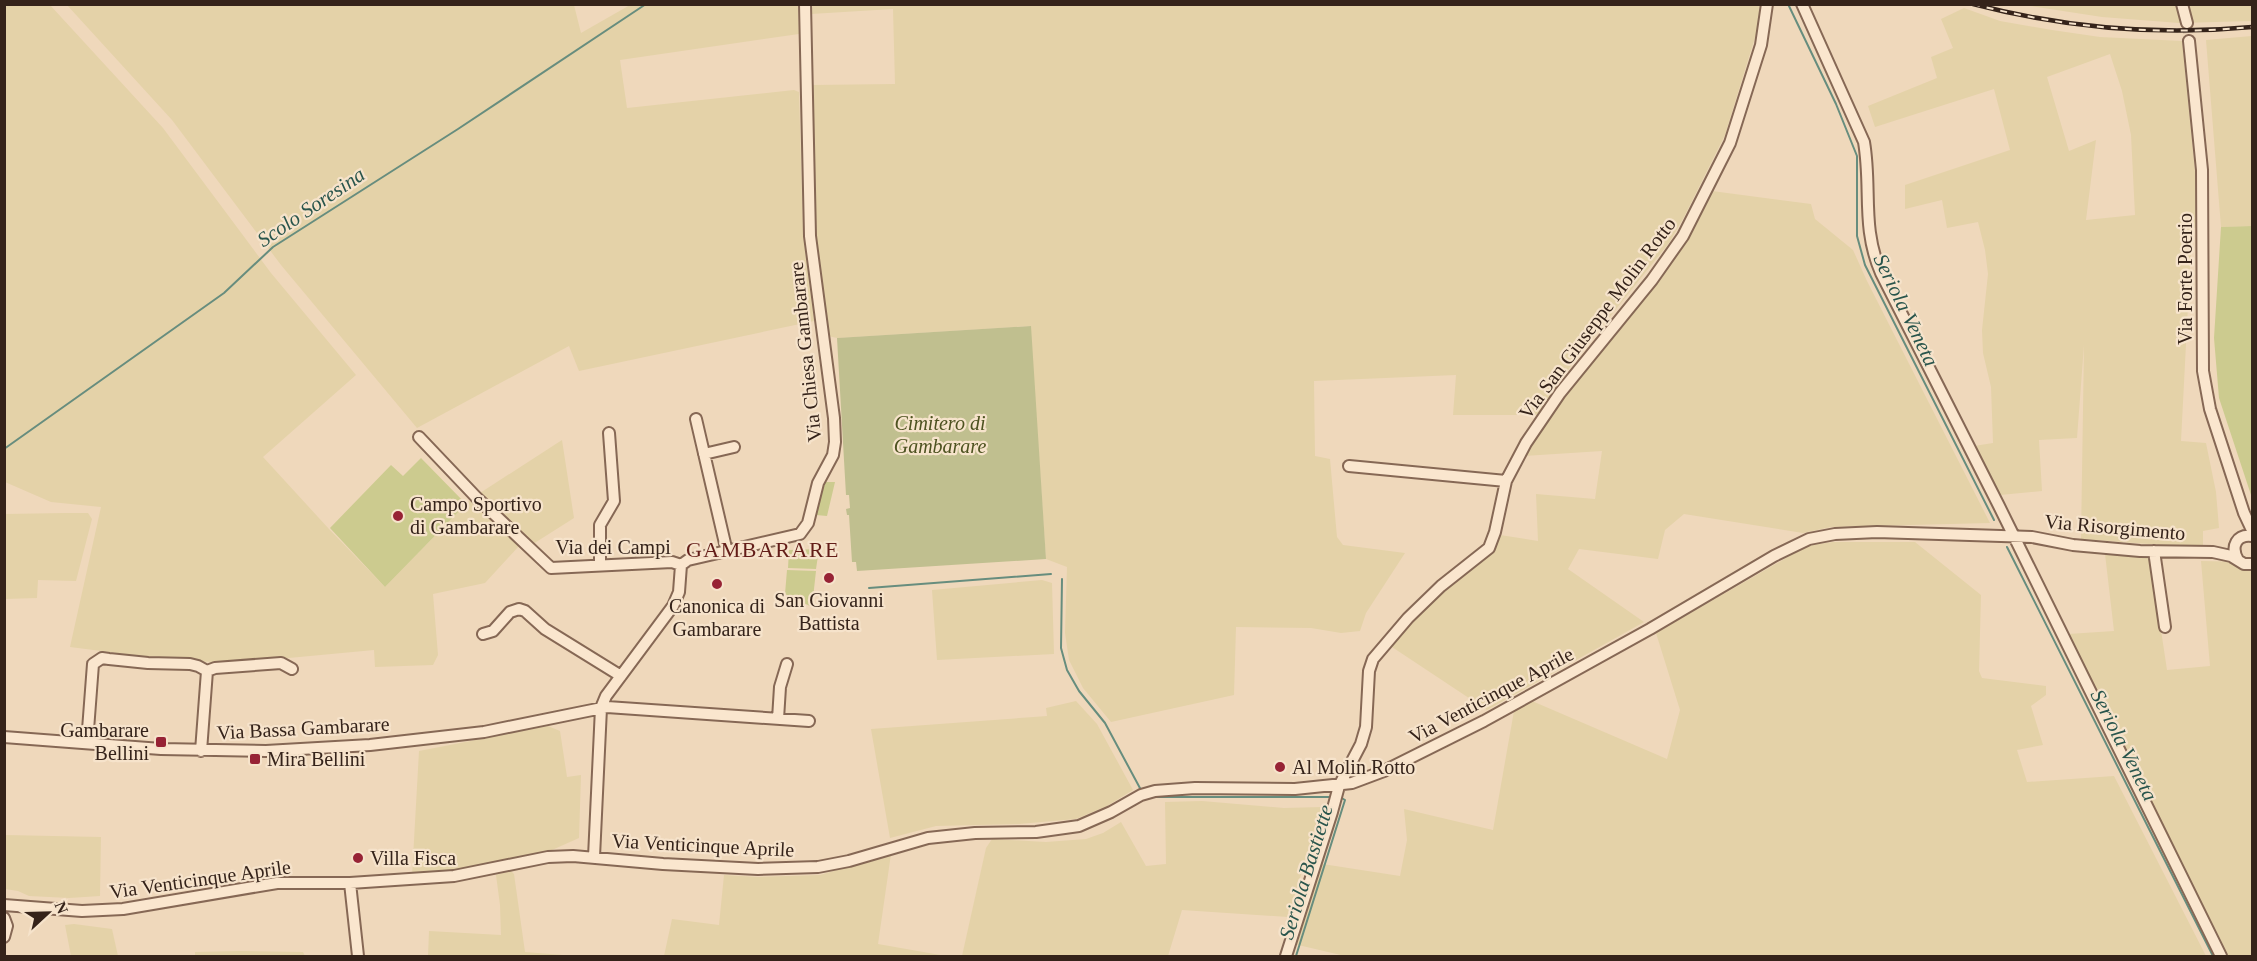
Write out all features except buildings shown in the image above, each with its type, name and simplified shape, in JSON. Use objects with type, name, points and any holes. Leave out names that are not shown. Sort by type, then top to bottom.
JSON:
[{"type":"street","name":"Via Chiesa Gambarare","points":[[681,565],[688,560],[800,534],[808,524],[818,483],[833,455],[836,442],[810,236],[805,4]]},
{"type":"street","name":"Via San Giuseppe Molin Rotto","points":[[1286,957],[1339,786],[1352,764],[1363,735],[1369,671],[1373,659],[1408,618],[1441,586],[1489,548],[1495,532],[1506,481],[1539,422],[1670,256],[1696,214],[1730,143],[1761,45],[1767,4]]},
{"type":"street","points":[[1802,4],[1864,142],[1867,158],[1868,226],[1873,254],[2222,957]]},
{"type":"street","points":[[2182,4],[2187,23]]},
{"type":"street","name":"Via Forte Poerio","points":[[2189,41],[2202,170],[2203,370],[2210,409],[2244,513]]},
{"type":"street","points":[[696,419],[727,552]]},
{"type":"street","points":[[600,565],[600,525],[612,506],[615,493],[609,433]]},
{"type":"street","name":"Via dei Campi","points":[[419,437],[544,564],[557,569],[672,562],[681,565]]},
{"type":"street","points":[[704,454],[734,447]]},
{"type":"street","points":[[1349,466],[1506,481]]},
{"type":"street","points":[[2244,513],[2253,530]]},
{"type":"street","points":[[2238,560],[2234,551],[2244,527],[2244,513]]},
{"type":"street","name":"Via Venticinque Aprile","points":[[4,905],[82,911],[123,909],[277,883],[350,883],[454,876],[539,858],[594,857],[663,864],[758,869],[818,867],[849,861],[928,838],[975,833],[1052,830],[1079,826],[1141,795],[1155,791],[1196,788],[1295,789],[1339,786],[1384,771],[1484,721],[1650,629],[1774,556],[1809,539],[1835,534],[1877,532],[2013,536]]},
{"type":"street","name":"Via Risorgimento","points":[[2213,552],[2246,535],[2253,536]]},
{"type":"street","name":"Via Risorgimento","points":[[2013,536],[2073,545],[2154,551],[2213,552],[2244,564],[2253,564]]},
{"type":"street","points":[[2154,551],[2165,627]]},
{"type":"street","points":[[594,857],[601,708],[621,676],[666,617],[678,597],[681,565]]},
{"type":"street","points":[[483,634],[493,631],[510,612],[519,609],[525,611],[545,629],[621,676]]},
{"type":"street","points":[[87,743],[93,664],[97,660],[109,658],[148,663],[190,664],[207,671],[214,668],[281,663],[292,669]]},
{"type":"street","points":[[778,719],[780,687],[787,664]]},
{"type":"street","points":[[201,751],[207,671]]},
{"type":"street","name":"Via Bassa Gambarare","points":[[4,737],[201,751],[266,752],[370,745],[484,732],[607,706],[809,721]]},
{"type":"street","points":[[350,883],[358,957]]},
{"type":"street","points":[[4,918],[7,926],[4,938]]},
{"type":"shaded area","points":[[813,4],[1760,5],[1757,31],[1725,135],[1684,217],[1669,243],[1572,364],[1538,415],[1453,415],[1456,375],[1314,381],[1315,456],[1330,459],[1337,537],[1343,545],[1405,553],[1366,613],[1360,631],[1341,633],[1311,628],[1236,627],[1234,695],[1111,722],[1083,688],[1069,660],[1065,633],[1067,567],[1046,559],[1030,326],[837,338],[828,336],[816,233],[812,85],[895,84],[893,9],[811,14]]},
{"type":"shaded area","points":[[4,5],[50,5],[163,128],[271,273],[356,375],[263,457],[329,529],[385,587],[472,498],[520,545],[485,583],[433,594],[438,655],[433,665],[375,667],[374,650],[235,663],[172,660],[70,647],[101,507],[51,502],[5,482]]},
{"type":"shaded area","points":[[67,5],[574,5],[581,33],[630,5],[798,5],[799,34],[620,60],[627,108],[794,90],[799,92],[803,234],[814,321],[579,371],[569,346],[417,428],[281,265],[172,120]]},
{"type":"shaded area","points":[[2024,5],[2252,5],[2252,21],[2179,23],[2102,17]]},
{"type":"shaded area","points":[[1964,8],[2000,21],[2052,30],[2100,37],[2182,41],[2195,172],[2197,228],[2192,228],[2181,441],[2206,443],[2216,492],[2219,528],[2203,531],[2203,548],[2081,539],[2084,345],[2077,438],[2039,440],[2042,491],[2000,495],[1974,446],[1993,443],[1991,387],[1983,353],[1982,330],[1988,274],[1978,222],[1947,228],[1942,200],[1905,209],[1905,185],[2010,150],[1994,89],[1875,127],[1868,106],[1937,78],[1931,57],[1953,48],[1941,19]],"holes":[[[2110,54],[2122,91],[2131,135],[2135,215],[2086,220],[2096,140],[2069,151],[2047,77]]]},
{"type":"shaded area","points":[[2252,36],[2252,226],[2221,227],[2206,40]]},
{"type":"shaded area","points":[[1712,191],[1811,204],[1815,219],[1853,250],[1990,523],[1831,527],[1803,533],[1684,514],[1665,530],[1658,559],[1579,549],[1568,569],[1644,622],[1487,710],[1389,645],[1435,599],[1477,565],[1492,550],[1500,535],[1538,541],[1536,494],[1595,499],[1602,451],[1524,456],[1540,428],[1582,372],[1680,250]]},
{"type":"shaded area","points":[[2252,226],[2252,498],[2219,398],[2214,338],[2221,227]]},
{"type":"shaded area","points":[[562,440],[574,518],[533,544],[480,493]]},
{"type":"shaded area","name":"Campo Sportivo di Gambarare","points":[[421,458],[466,504],[385,587],[330,528],[391,465],[403,476]]},
{"type":"shaded area","points":[[825,482],[835,482],[827,516],[816,515],[820,494]]},
{"type":"shaded area","points":[[88,513],[92,519],[76,581],[38,580],[37,598],[5,599],[5,514]]},
{"type":"shaded area","points":[[1833,542],[1915,542],[1981,595],[1979,671],[1982,678],[2046,686],[2046,695],[2031,706],[2043,745],[2017,750],[2027,782],[2114,776],[2206,956],[1345,956],[1294,944],[1316,863],[1400,876],[1407,840],[1404,809],[1493,830],[1514,711],[1532,701],[1667,759],[1680,710],[1656,633],[1793,554],[1812,545]]},
{"type":"shaded area","points":[[819,549],[816,569],[788,568],[789,550]]},
{"type":"shaded area","points":[[2105,554],[2150,557],[2167,670],[2210,666],[2201,561],[2252,562],[2252,956],[2228,956],[2068,634],[2114,631]]},
{"type":"shaded area","points":[[787,570],[816,571],[812,607],[785,594]]},
{"type":"shaded area","points":[[1042,580],[1052,583],[1054,654],[937,660],[932,590]]},
{"type":"shaded area","points":[[1076,701],[1097,724],[1133,790],[1107,806],[1076,819],[1019,824],[936,826],[890,838],[871,729],[1047,716],[1046,708]]},
{"type":"shaded area","points":[[548,726],[560,731],[567,777],[581,775],[579,838],[552,850],[412,876],[419,751]]},
{"type":"shaded area","points":[[1202,801],[1284,808],[1322,807],[1288,917],[1182,910],[1168,956],[962,956],[986,848],[992,839],[1046,842],[1086,839],[1103,833],[1121,822],[1146,866],[1166,864],[1165,802]]},
{"type":"shaded area","points":[[5,835],[101,837],[100,896],[69,898],[29,896],[5,889]]},
{"type":"shaded area","points":[[891,854],[878,944],[946,956],[664,956],[672,919],[719,925],[724,875],[758,877],[820,875]]},
{"type":"shaded area","points":[[511,871],[514,874],[525,952],[576,956],[428,956],[429,931],[501,935],[496,875]]},
{"type":"shaded area","points":[[65,925],[112,929],[118,956],[71,956]]},
{"type":"shaded area","points":[[195,952],[303,952],[305,956],[195,956]]},
{"type":"green space","name":"Cimitero di Gambarare","points":[[1031,326],[1046,559],[857,571],[856,562],[852,562],[849,515],[846,509],[850,508],[849,495],[846,495],[837,338]]},
{"type":"waterway","name":"Scolo Soresina","points":[[4,449],[224,293],[273,247],[458,129],[646,4]]},
{"type":"waterway","name":"Seriola Veneta","points":[[1788,4],[1836,104],[1857,156],[1857,236],[1865,265],[1994,520]]},
{"type":"waterway","name":"Seriola Veneta","points":[[2007,547],[2213,956]]},
{"type":"waterway","points":[[869,588],[1051,574]]},
{"type":"waterway","points":[[1062,579],[1061,648],[1067,670],[1079,691],[1105,723],[1141,790]]},
{"type":"waterway","points":[[1148,797],[1332,797]]},
{"type":"waterway","name":"Seriola Bastiette","points":[[1296,956],[1345,800],[1340,797]]},
{"type":"tunnel","points":[[2187,23],[2189,41]]},
{"type":"railway","points":[[1973,4],[2042,19],[2112,28],[2182,31],[2252,27]]},
{"type":"place","name":"Campo Sportivo di Gambarare","points":[[398,516]]},
{"type":"place","name":"San Giovanni Battista","points":[[829,578]]},
{"type":"place","name":"Canonica di Gambarare","points":[[717,584]]},
{"type":"place","name":"Gambarare Bellini","points":[[161,742]]},
{"type":"place","name":"Mira Bellini","points":[[255,759]]},
{"type":"place","name":"Al Molin Rotto","points":[[1280,767]]},
{"type":"place","name":"Villa Fisca","points":[[358,858]]},
{"type":"district","name":"GAMBARARE","points":[[763,549]]}]
